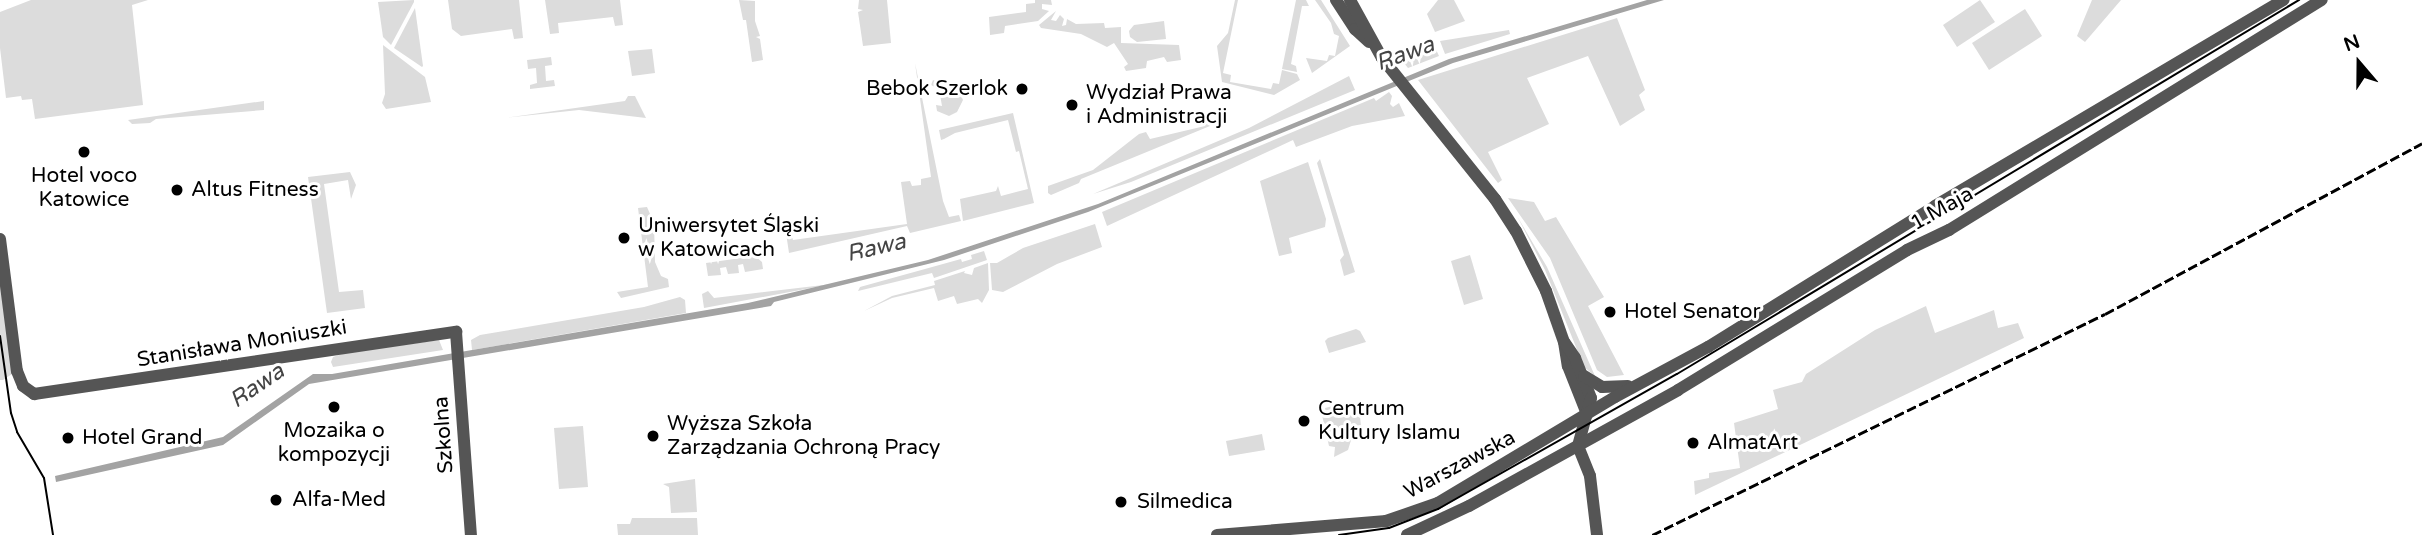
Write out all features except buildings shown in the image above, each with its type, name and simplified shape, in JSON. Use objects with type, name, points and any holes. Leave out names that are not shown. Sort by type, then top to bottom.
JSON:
[{"type":"street","points":[[1336,0],[1355,29],[1372,44]]},
{"type":"street","points":[[1350,0],[1372,44],[1516,230],[1546,291],[1564,342],[1568,366],[1587,415],[1613,425]]},
{"type":"street","name":"1 Maja","points":[[1587,415],[1729,334],[1935,206],[2284,0]]},
{"type":"street","name":"1 Maja","points":[[1578,446],[1678,390],[1908,250],[1949,230],[2322,0]]},
{"type":"street","name":"Stanisława Moniuszki","points":[[0,239],[17,371],[23,386],[33,394],[457,338]]},
{"type":"street","name":"Szkolna","points":[[457,338],[471,535]]},
{"type":"street","points":[[1564,342],[1583,375],[1591,398],[1578,446],[1590,477],[1597,535]]},
{"type":"street","points":[[1583,375],[1609,388],[1641,383]]},
{"type":"street","name":"Warszawska","points":[[1217,535],[1386,521],[1416,513],[1587,415]]},
{"type":"street","points":[[1556,434],[1578,446]]},
{"type":"street","name":"Warszawska","points":[[1407,535],[1451,516],[1578,446]]},
{"type":"shaded area","points":[[31,0],[148,0],[132,5],[143,105],[35,119],[32,99],[22,100],[21,96],[6,98],[0,48],[0,12]]},
{"type":"shaded area","points":[[414,0],[391,45],[383,37],[378,2]]},
{"type":"shaded area","points":[[448,0],[519,0],[523,38],[514,39],[512,29],[461,36],[452,29]]},
{"type":"shaded area","points":[[545,0],[620,0],[623,25],[615,26],[613,17],[558,23],[559,33],[550,34]]},
{"type":"shaded area","points":[[739,0],[755,1],[755,21],[760,36],[756,37],[760,39],[763,60],[752,62],[746,20],[743,20]]},
{"type":"shaded area","points":[[859,0],[887,0],[891,43],[863,46],[858,12],[863,10],[858,9]]},
{"type":"shaded area","points":[[1035,0],[1051,0],[1052,5],[1042,4],[1042,9],[1049,11],[1038,21],[1005,26],[1004,33],[990,35],[989,17],[1026,12],[1026,4],[1035,3]]},
{"type":"shaded area","points":[[1235,0],[1238,0],[1223,73],[1231,75],[1230,82],[1271,89],[1273,83],[1279,84],[1282,70],[1297,74],[1300,80],[1274,95],[1222,82],[1217,46],[1228,33]]},
{"type":"shaded area","points":[[1296,0],[1306,0],[1309,6],[1302,6],[1291,64],[1296,66],[1297,72],[1282,69]]},
{"type":"shaded area","points":[[1315,0],[1321,0],[1350,46],[1312,73],[1306,58],[1327,61],[1329,55],[1335,56],[1339,36],[1334,34],[1331,23]]},
{"type":"shaded area","points":[[1438,0],[1454,0],[1465,21],[1435,32],[1427,14]]},
{"type":"shaded area","points":[[1647,0],[1664,0],[1453,63],[1088,212],[944,260],[774,302],[771,306],[309,384],[223,445],[56,482],[55,476],[223,437],[313,374],[332,374],[748,303],[928,260],[1098,204],[1449,59]]},
{"type":"shaded area","points":[[1980,0],[1995,22],[1957,47],[1943,25]]},
{"type":"shaded area","points":[[2092,0],[2121,0],[2085,42],[2077,36]]},
{"type":"shaded area","points":[[415,8],[423,66],[422,67],[394,48]]},
{"type":"shaded area","points":[[2025,9],[2042,36],[1989,70],[1972,43]]},
{"type":"shaded area","points":[[1056,11],[1051,20],[1056,21],[1060,15],[1064,19],[1062,26],[1066,25],[1067,19],[1076,24],[1104,23],[1105,28],[1121,27],[1121,43],[1179,45],[1181,60],[1167,62],[1164,57],[1147,61],[1146,68],[1126,71],[1124,67],[1128,64],[1114,43],[1107,47],[1081,34],[1041,28],[1039,25]]},
{"type":"shaded area","points":[[1617,18],[1645,90],[1639,95],[1645,110],[1620,126],[1588,56],[1527,78],[1549,124],[1488,152],[1502,180],[1498,183],[1418,80]]},
{"type":"shaded area","points":[[1164,21],[1166,39],[1137,42],[1130,37],[1129,31],[1134,25]]},
{"type":"shaded area","points":[[1509,30],[1510,34],[1445,54],[1440,41]]},
{"type":"shaded area","points":[[1432,41],[1439,56],[1408,68],[1400,58],[1401,50]]},
{"type":"shaded area","points":[[383,45],[425,77],[431,102],[386,109],[382,103],[385,94]]},
{"type":"shaded area","points":[[652,49],[655,73],[632,76],[628,51]]},
{"type":"shaded area","points":[[551,57],[552,65],[545,66],[546,81],[554,80],[555,86],[530,89],[530,85],[537,83],[536,68],[528,69],[527,60]]},
{"type":"shaded area","points":[[915,63],[943,201],[949,217],[959,215],[961,221],[910,233],[907,226],[789,253],[786,233],[791,232],[793,240],[907,224],[901,182],[910,181],[912,186],[921,185],[921,179],[931,177]]},
{"type":"shaded area","points":[[1349,76],[1355,90],[1131,182],[1093,194],[1249,128]]},
{"type":"shaded area","points":[[933,80],[959,91],[963,100],[957,112],[949,116],[937,111],[936,105],[942,106],[939,89],[931,85]]},
{"type":"shaded area","points":[[1389,92],[1392,96],[1390,104],[1393,107],[1399,103],[1405,116],[1352,126],[1296,147],[1293,140],[1107,226],[1102,212],[1374,98],[1376,101]]},
{"type":"shaded area","points":[[628,96],[635,96],[646,118],[579,110],[504,118],[625,101]]},
{"type":"shaded area","points":[[264,101],[264,110],[156,119],[150,123],[132,124],[128,120]]},
{"type":"shaded area","points":[[1013,113],[1034,203],[963,221],[960,199],[996,191],[998,186],[1001,196],[1028,189],[1019,151],[1016,152],[1008,120],[955,133],[941,140],[939,130]]},
{"type":"shaded area","points":[[1208,118],[1210,126],[1081,179],[1079,183],[1051,195],[1048,193],[1048,186],[1093,170],[1139,134],[1146,132],[1150,139],[1205,126],[1204,120]]},
{"type":"shaded area","points":[[1320,159],[1355,272],[1344,276],[1340,260],[1344,255],[1317,163]]},
{"type":"shaded area","points":[[1308,162],[1326,219],[1325,227],[1289,238],[1292,253],[1279,256],[1260,181]]},
{"type":"shaded area","points":[[350,172],[356,185],[351,199],[348,180],[324,184],[339,292],[363,290],[365,308],[327,313],[308,177]]},
{"type":"shaded area","points":[[1508,198],[1534,202],[1545,221],[1556,217],[1604,297],[1588,306],[1624,375],[1607,377],[1597,370],[1550,258]]},
{"type":"shaded area","points":[[647,207],[654,223],[655,262],[661,276],[668,279],[669,287],[621,298],[617,292],[648,287],[638,208]]},
{"type":"shaded area","points":[[1517,216],[1547,267],[1595,376],[1584,367],[1545,270]]},
{"type":"shaded area","points":[[1095,224],[1102,247],[1057,264],[1003,292],[992,290],[990,263],[997,263],[1023,248]]},
{"type":"shaded area","points":[[984,251],[987,260],[934,278],[932,273],[858,291],[860,287],[961,259],[962,262],[972,259],[971,255]]},
{"type":"shaded area","points":[[1470,255],[1483,299],[1464,305],[1451,261]]},
{"type":"shaded area","points":[[755,256],[762,262],[763,269],[745,272],[743,264],[738,265],[739,273],[728,274],[726,267],[720,268],[721,275],[708,276],[706,263]]},
{"type":"shaded area","points":[[988,263],[989,290],[982,303],[978,299],[957,304],[954,296],[938,301],[934,288],[892,298],[864,311],[892,296],[935,285],[934,281],[965,271],[964,273],[972,275],[974,268]]},
{"type":"shaded area","points":[[0,264],[12,374],[3,380],[0,380]]},
{"type":"shaded area","points":[[832,284],[704,308],[702,294],[708,291],[714,298]]},
{"type":"shaded area","points":[[680,297],[685,300],[686,313],[472,350],[471,340],[480,335],[644,307]]},
{"type":"shaded area","points":[[1926,306],[1935,333],[1994,310],[1998,328],[2018,323],[2024,338],[1695,495],[1694,481],[1709,478],[1709,473],[1740,468],[1734,423],[1778,409],[1773,390],[1802,382],[1806,374],[1875,330]]},
{"type":"shaded area","points":[[1356,329],[1366,342],[1329,353],[1325,341],[1328,338]]},
{"type":"shaded area","points":[[439,340],[443,350],[333,367],[331,362],[333,357],[345,353]]},
{"type":"shaded area","points":[[1349,402],[1359,407],[1361,426],[1352,437],[1348,450],[1334,457],[1335,447],[1329,446],[1322,415],[1326,414],[1325,408]]},
{"type":"shaded area","points":[[583,426],[588,487],[559,489],[554,428]]},
{"type":"shaded area","points":[[1262,434],[1265,450],[1229,456],[1226,441]]},
{"type":"shaded area","points":[[695,479],[697,512],[671,513],[669,487],[663,484]]},
{"type":"shaded area","points":[[632,518],[697,518],[698,535],[618,535],[617,524],[630,524]]},
{"type":"tram line","points":[[1339,535],[1389,528],[1438,509],[1677,374],[2299,0]]},
{"type":"tram line","points":[[0,336],[11,413],[17,432],[44,478],[53,535]]},
{"type":"railway","points":[[1652,535],[2105,314],[2422,143]]},
{"type":"place","name":"Bebok Szerlok","points":[[1022,89]]},
{"type":"place","name":"Wydział Prawa i Administracji","points":[[1072,105]]},
{"type":"place","name":"Hotel voco Katowice","points":[[84,152]]},
{"type":"place","name":"Altus Fitness","points":[[177,190]]},
{"type":"place","name":"Uniwersytet Śląski w Katowicach","points":[[624,238]]},
{"type":"place","name":"Hotel Senator","points":[[1610,312]]},
{"type":"place","name":"Mozaika o kompozycji","points":[[334,407]]},
{"type":"place","name":"Centrum Kultury Islamu","points":[[1304,421]]},
{"type":"place","name":"Wyższa Szkoła Zarządzania Ochroną Pracy","points":[[653,436]]},
{"type":"place","name":"Hotel Grand","points":[[68,438]]},
{"type":"place","name":"AlmatArt","points":[[1693,443]]},
{"type":"place","name":"Alfa-Med","points":[[276,500]]},
{"type":"place","name":"Silmedica","points":[[1121,502]]},
{"type":"water label","name":"Rawa","points":[[1405,54]]},
{"type":"water label","name":"Rawa","points":[[876,248]]},
{"type":"water label","name":"Rawa","points":[[257,386]]}]
